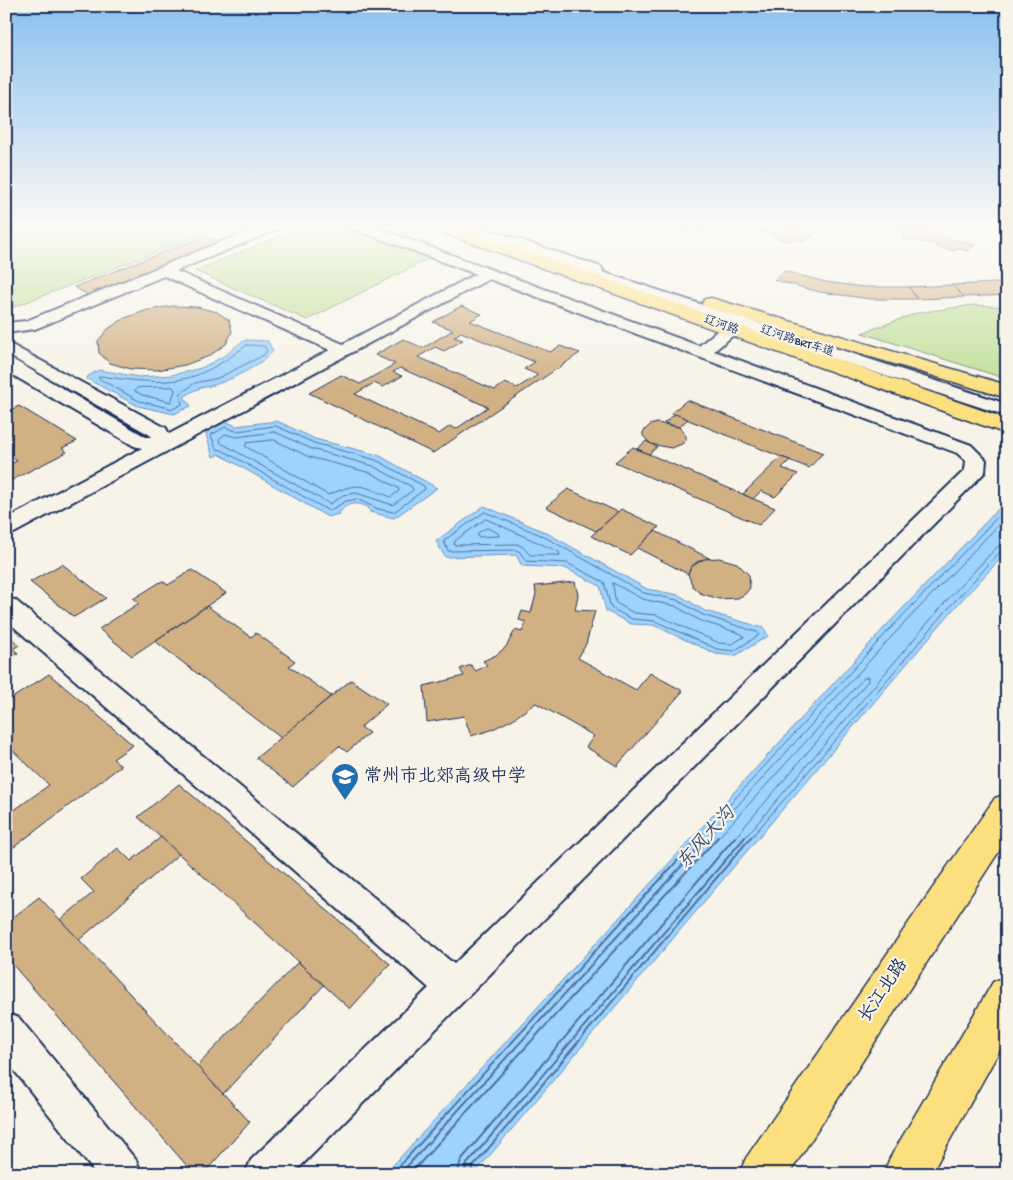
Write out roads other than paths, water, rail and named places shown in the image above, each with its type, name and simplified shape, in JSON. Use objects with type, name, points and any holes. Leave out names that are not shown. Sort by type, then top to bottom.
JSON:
[{"type":"main road","name":"辽河路","points":[[592,280],[1007,427]]},
{"type":"main road","name":"辽河路","points":[[639,280],[886,357],[1007,392]]},
{"type":"main road","name":"长江北路","points":[[762,1174],[1007,809]]},
{"type":"main road","points":[[906,1174],[1007,996]]},
{"type":"lane","points":[[6,328],[29,326],[142,280]]},
{"type":"lane","points":[[185,280],[336,347]]},
{"type":"lane","points":[[6,528],[161,439],[464,280]]},
{"type":"lane","points":[[264,1174],[975,472],[976,460],[964,449],[506,280]]},
{"type":"lane","name":"辽河路BRT车道","points":[[608,280],[1007,410]]},
{"type":"lane","name":"辽河路BRT车道","points":[[626,280],[1007,405]]},
{"type":"lane","points":[[647,332],[677,310]]},
{"type":"lane","points":[[702,352],[730,329]]},
{"type":"lane","points":[[6,347],[161,439]]},
{"type":"lane","points":[[6,363],[141,442]]},
{"type":"lane","points":[[6,511],[141,442],[161,439]]},
{"type":"lane","points":[[6,606],[454,987]]},
{"type":"lane","points":[[6,1031],[122,1174]]},
{"type":"water","points":[[247,340],[268,341],[273,351],[269,356],[241,374],[189,393],[184,397],[191,406],[174,414],[138,406],[87,379],[88,376],[99,370],[139,377],[172,375],[201,368],[226,355],[241,342]]},
{"type":"water","points":[[225,421],[236,426],[277,421],[315,439],[378,455],[437,488],[394,518],[370,512],[368,507],[360,504],[348,505],[339,514],[328,517],[219,454],[213,457],[205,431]]},
{"type":"water","name":"东风大沟","points":[[1007,500],[1007,552],[957,605],[474,1174],[385,1174],[885,627]]},
{"type":"water","points":[[484,506],[545,532],[647,589],[679,595],[705,611],[764,628],[768,636],[735,656],[716,654],[653,625],[631,624],[606,611],[600,586],[565,568],[522,566],[516,555],[445,557],[436,541]]},
{"type":"place","name":"常州市北郊高级中学","points":[[345,801]]}]
